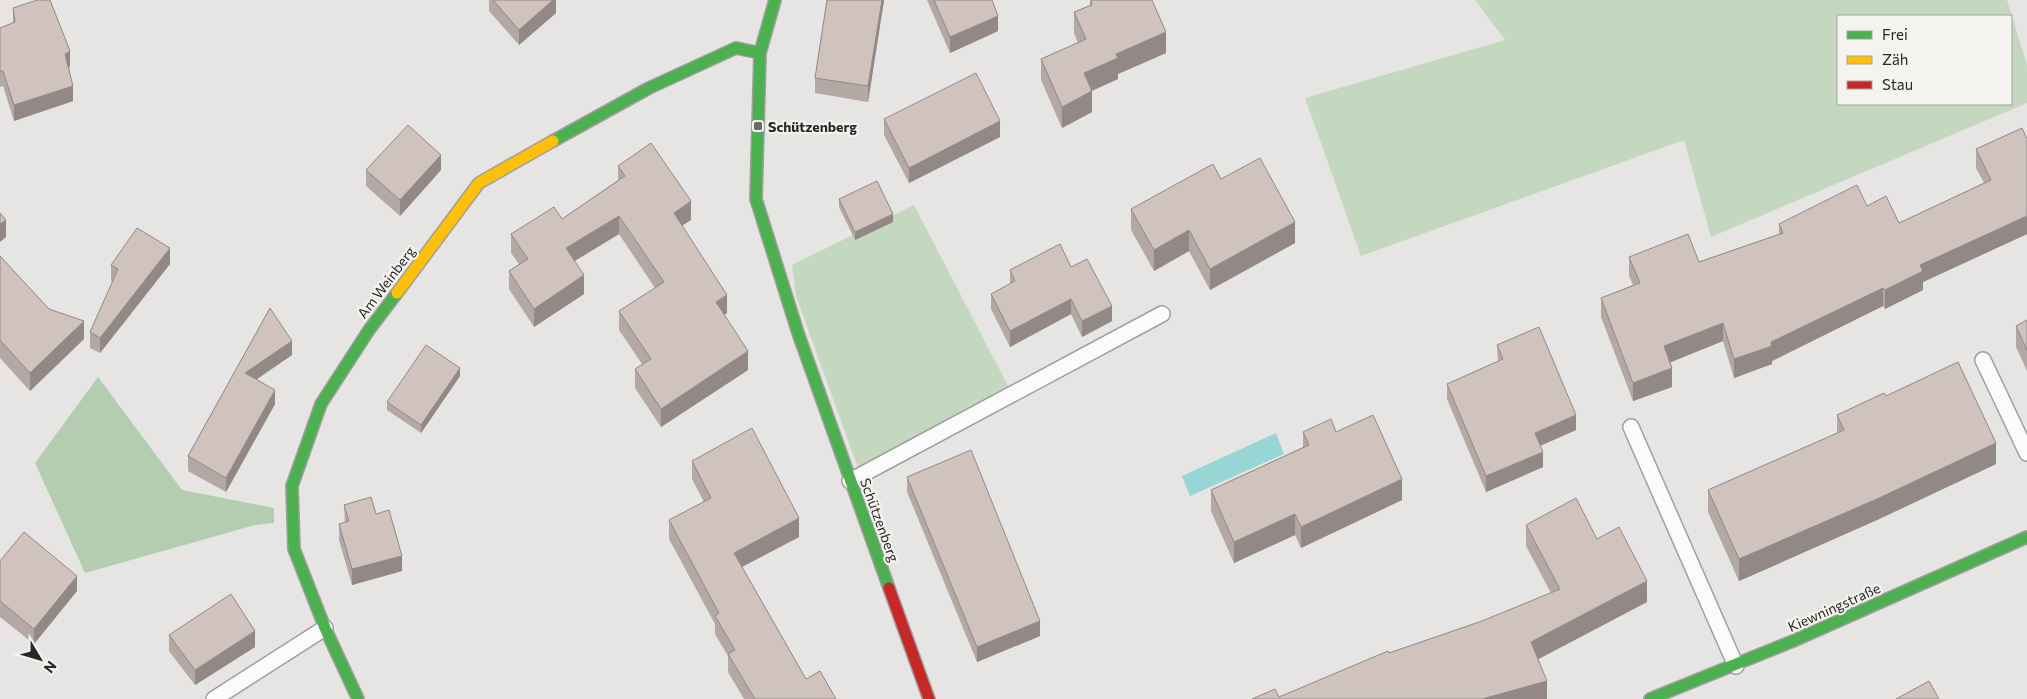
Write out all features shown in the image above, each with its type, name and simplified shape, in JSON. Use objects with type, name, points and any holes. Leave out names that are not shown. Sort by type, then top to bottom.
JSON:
[{"type":"street","name":"Schützenberg","points":[[775,0],[760,53],[756,199],[798,333],[929,699]]},
{"type":"street","name":"Am Weinberg","points":[[358,699],[325,628],[294,549],[292,486],[321,404],[369,330],[479,183],[649,88],[736,48],[760,53]]},
{"type":"street","name":"Kiewningstraße","points":[[1650,699],[1736,666],[2027,537]]},
{"type":"lane","points":[[850,480],[1162,314]]},
{"type":"lane","points":[[1984,360],[2027,453]]},
{"type":"lane","points":[[1631,427],[1736,666]]},
{"type":"lane","points":[[214,699],[325,628]]},
{"type":"green space","points":[[1475,0],[2007,0],[2012,15],[1837,15],[1837,105],[2012,105],[2012,16],[2027,65],[2027,103],[1711,237],[1684,140],[1361,256],[1305,98],[1505,40]]},
{"type":"green space","points":[[914,205],[1008,386],[858,468],[796,296],[792,265]]},
{"type":"green space","points":[[98,377],[182,490],[274,508],[274,523],[255,525],[85,573],[35,463]]},
{"type":"water","points":[[1276,433],[1284,454],[1190,496],[1182,476]]},
{"type":"building","points":[[37,0],[50,0],[70,51],[65,54],[73,86],[14,105],[3,71],[0,71],[0,28],[15,22],[13,8]]},
{"type":"building","points":[[493,0],[553,0],[519,30]]},
{"type":"building","points":[[827,0],[882,0],[868,86],[815,78]]},
{"type":"building","points":[[934,0],[992,0],[998,16],[950,37]]},
{"type":"building","points":[[1091,0],[1152,0],[1166,32],[1116,54],[1118,58],[1084,73],[1092,91],[1062,107],[1041,59],[1086,39],[1074,12],[1092,5]]},
{"type":"building","points":[[976,73],[1000,121],[909,168],[884,119]]},
{"type":"building","points":[[408,125],[441,155],[400,200],[366,170]]},
{"type":"building","points":[[2022,128],[2027,139],[2027,216],[1920,265],[1923,271],[1885,290],[1883,288],[1771,342],[1772,346],[1734,359],[1723,323],[1664,346],[1672,368],[1633,383],[1601,298],[1640,283],[1629,257],[1688,234],[1699,262],[1783,233],[1779,224],[1857,185],[1867,206],[1886,196],[1899,223],[1991,180],[1976,149]]},
{"type":"building","points":[[651,143],[691,201],[674,213],[727,295],[716,302],[748,351],[661,409],[635,369],[651,359],[619,311],[664,282],[619,216],[566,248],[584,275],[534,309],[509,271],[528,259],[511,234],[554,207],[562,219],[625,176],[618,166]]},
{"type":"building","points":[[1260,158],[1295,222],[1210,269],[1189,230],[1154,250],[1131,209],[1213,164],[1221,179]]},
{"type":"building","points":[[877,181],[893,214],[855,232],[839,199]]},
{"type":"building","points":[[0,213],[6,220],[0,224]]},
{"type":"building","points":[[137,228],[170,248],[100,338],[90,332],[118,269],[111,265]]},
{"type":"building","points":[[1060,244],[1071,267],[1087,259],[1112,306],[1082,321],[1071,299],[1010,331],[991,294],[1015,281],[1010,270]]},
{"type":"building","points":[[0,256],[49,309],[84,321],[30,373],[0,340]]},
{"type":"building","points":[[270,308],[292,341],[245,373],[275,390],[226,478],[188,456]]},
{"type":"building","points":[[2027,320],[2027,350],[2016,326]]},
{"type":"building","points":[[1539,327],[1576,415],[1535,433],[1543,452],[1486,476],[1447,384],[1503,359],[1497,345]]},
{"type":"building","points":[[426,345],[460,368],[421,425],[387,402]]},
{"type":"building","points":[[1958,362],[1996,443],[1877,499],[1739,559],[1708,490],[1844,430],[1837,415],[1884,393],[1886,396]]},
{"type":"building","points":[[1373,415],[1402,479],[1301,527],[1295,514],[1234,542],[1211,490],[1309,445],[1303,432],[1331,419],[1336,432]]},
{"type":"building","points":[[752,428],[799,518],[734,553],[806,679],[820,671],[836,699],[755,699],[728,654],[735,650],[715,616],[719,613],[669,520],[711,498],[692,461]]},
{"type":"building","points":[[971,450],[1040,621],[977,647],[907,477]]},
{"type":"building","points":[[371,497],[376,514],[389,510],[402,556],[352,569],[339,524],[349,521],[344,505]]},
{"type":"building","points":[[1576,498],[1597,539],[1619,527],[1647,581],[1531,642],[1547,681],[1482,699],[1252,699],[1275,689],[1279,697],[1388,651],[1389,653],[1482,621],[1560,589],[1526,525]]},
{"type":"building","points":[[24,532],[77,576],[34,629],[0,601],[0,561]]},
{"type":"building","points":[[231,594],[255,631],[195,670],[169,635]]},
{"type":"building","points":[[1929,681],[1939,699],[1896,699]]},
{"type":"traffic: fast","points":[[775,0],[760,53],[756,199],[798,333],[889,588]]},
{"type":"traffic: fast","points":[[553,141],[649,88],[736,48],[760,53]]},
{"type":"traffic: fast","points":[[358,699],[325,628],[294,549],[292,486],[321,404],[369,330],[397,293]]},
{"type":"traffic: fast","points":[[1650,699],[1793,641],[2027,537]]},
{"type":"traffic: slow","points":[[397,293],[479,183],[553,141]]},
{"type":"traffic: jam","points":[[889,588],[929,699]]},
{"type":"place","name":"Schützenberg","points":[[758,126]]}]
